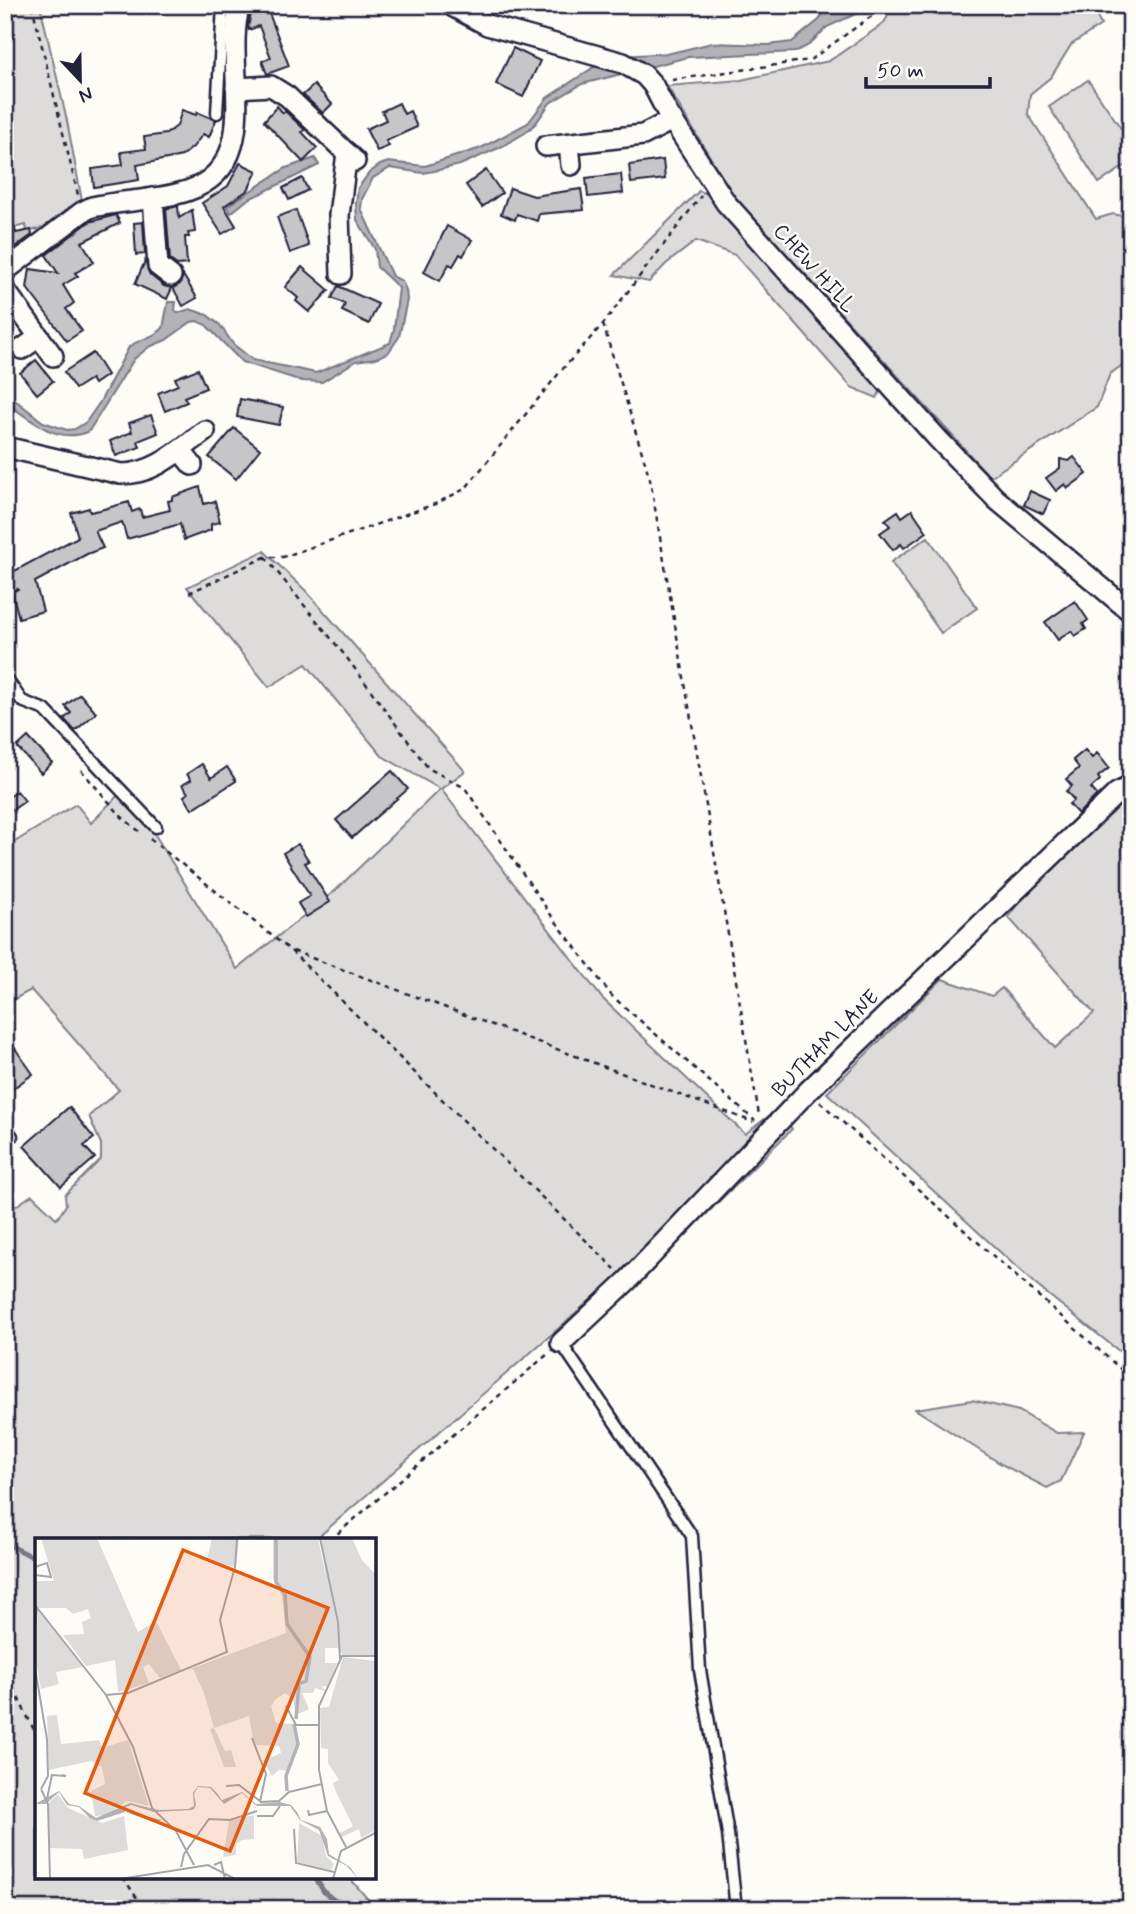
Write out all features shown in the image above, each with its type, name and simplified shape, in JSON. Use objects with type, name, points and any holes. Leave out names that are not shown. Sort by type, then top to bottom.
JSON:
[{"type":"street","points":[[5,271],[82,212],[102,205],[186,191],[217,173],[228,158],[237,121],[235,27],[240,5]]},
{"type":"street","name":"CHEW HILL","points":[[450,5],[487,25],[623,63],[644,75],[726,203],[938,439],[996,499],[1131,611]]},
{"type":"street","points":[[236,89],[271,86],[287,96],[351,157],[339,215],[341,274]]},
{"type":"street","points":[[546,146],[643,135],[672,120]]},
{"type":"street","points":[[569,144],[571,165]]},
{"type":"street","points":[[153,198],[158,266],[171,276]]},
{"type":"street","points":[[5,290],[53,356]]},
{"type":"street","points":[[22,349],[39,337]]},
{"type":"street","points":[[5,447],[121,474],[136,474],[186,457],[205,431]]},
{"type":"street","name":"BUTHAM LANE","points":[[561,1343],[627,1281],[808,1091],[1117,793],[1131,786]]},
{"type":"lane","points":[[217,113],[223,5]]},
{"type":"lane","points":[[5,677],[22,701],[45,710],[156,827]]},
{"type":"lane","points":[[561,1343],[692,1536],[700,1670],[728,1834],[736,1909]]},
{"type":"path","points":[[32,5],[82,212]]},
{"type":"path","points":[[655,89],[666,81],[810,60],[876,13],[882,5]]},
{"type":"path","points":[[189,593],[265,557],[283,557],[435,505],[465,489],[560,372],[603,324],[704,192],[713,184]]},
{"type":"path","points":[[603,324],[650,479],[761,1125]]},
{"type":"path","points":[[265,557],[347,658],[428,768],[465,788],[551,915],[612,996],[761,1125]]},
{"type":"path","points":[[5,596],[22,587]]},
{"type":"path","points":[[74,761],[122,817],[290,950],[627,1281]]},
{"type":"path","points":[[290,950],[761,1125]]},
{"type":"path","points":[[808,1091],[1114,1364],[1131,1376]]},
{"type":"path","points":[[331,1538],[561,1343]]},
{"type":"path","points":[[5,1671],[35,1733]]},
{"type":"path","points":[[124,1879],[144,1909]]},
{"type":"shaded area","points":[[5,5],[40,5],[67,121],[82,201],[49,233],[46,227],[27,232],[26,225],[5,230]]},
{"type":"shaded area","points":[[829,5],[863,5],[858,13],[827,27],[809,45],[795,52],[688,57],[582,84],[550,103],[525,133],[501,147],[460,165],[423,173],[390,168],[373,178],[362,199],[361,209],[392,276],[402,281],[407,300],[399,337],[388,353],[356,361],[322,382],[302,381],[242,362],[206,325],[197,321],[149,347],[134,359],[89,431],[78,435],[55,433],[34,423],[5,402],[5,392],[43,422],[67,430],[75,429],[86,422],[100,402],[129,347],[163,328],[168,302],[176,302],[175,310],[178,313],[190,309],[207,315],[220,325],[233,344],[253,360],[316,373],[390,343],[399,288],[377,267],[375,249],[357,220],[358,188],[369,173],[388,162],[425,166],[481,148],[528,123],[547,98],[600,63],[621,56],[671,53],[712,43],[768,45],[792,42],[819,20]]},
{"type":"shaded area","points":[[895,5],[1091,5],[1101,25],[1071,45],[1051,77],[1030,94],[1028,114],[1096,219],[1113,214],[1131,218],[1131,359],[1110,374],[1097,407],[990,477],[733,195],[667,86],[741,80],[829,61],[883,24]]},
{"type":"shaded area","points":[[1088,80],[1131,143],[1131,162],[1099,183],[1049,107]]},
{"type":"shaded area","points":[[315,158],[319,165],[247,200],[231,213],[227,206],[286,168]]},
{"type":"shaded area","points":[[699,191],[711,195],[882,388],[877,398],[851,387],[735,255],[696,241],[666,264],[649,282],[614,275]]},
{"type":"shaded area","points":[[928,537],[977,608],[941,633],[891,562]]},
{"type":"shaded area","points":[[264,551],[306,591],[465,771],[441,789],[602,998],[745,1134],[778,1109],[792,1129],[636,1284],[613,1281],[317,1538],[35,1538],[35,1879],[351,1879],[376,1909],[5,1909],[5,1207],[13,1208],[32,1195],[57,1219],[66,1205],[65,1195],[101,1159],[101,1144],[89,1116],[119,1090],[31,990],[5,1004],[5,848],[76,804],[91,823],[126,787],[237,969],[336,890],[440,789],[382,756],[306,664],[269,687],[187,587]]},
{"type":"shaded area","points":[[1131,799],[1129,1359],[1036,1285],[827,1093],[942,979],[992,996],[1002,988],[1055,1048],[1094,1013],[1008,917],[1065,852],[1115,809]]},
{"type":"shaded area","points":[[972,1400],[1019,1411],[1057,1433],[1084,1432],[1061,1481],[1047,1488],[1001,1464],[915,1409]]},
{"type":"building","points":[[267,8],[289,66],[267,74],[262,61],[271,58],[259,26],[249,30],[248,27],[251,14]]},
{"type":"building","points":[[513,48],[540,61],[523,97],[496,84]]},
{"type":"building","points":[[314,85],[332,104],[323,113],[303,95]]},
{"type":"building","points":[[399,103],[404,114],[410,111],[417,127],[386,141],[389,146],[377,151],[366,129],[386,120],[382,111]]},
{"type":"building","points":[[277,106],[305,130],[302,132],[317,148],[303,162],[264,121]]},
{"type":"building","points":[[182,110],[196,115],[197,112],[216,120],[209,137],[203,134],[182,156],[137,165],[139,180],[94,187],[92,169],[123,165],[121,152],[146,149],[144,137],[166,134],[177,126]]},
{"type":"building","points":[[663,160],[665,179],[631,183],[629,165]]},
{"type":"building","points":[[240,163],[257,171],[248,190],[224,206],[236,226],[222,234],[202,203],[228,186]]},
{"type":"building","points":[[486,170],[502,193],[482,207],[466,185]]},
{"type":"building","points":[[621,174],[623,193],[588,197],[586,178]]},
{"type":"building","points":[[302,178],[308,190],[289,200],[283,188]]},
{"type":"building","points":[[510,188],[534,196],[581,189],[584,210],[539,214],[537,221],[517,214],[515,220],[501,214]]},
{"type":"building","points":[[178,206],[179,218],[192,210],[195,232],[188,233],[189,237],[185,237],[187,264],[177,265],[170,260],[166,209]]},
{"type":"building","points":[[5,208],[10,208],[16,233],[31,230],[32,235],[17,246],[5,249]]},
{"type":"building","points":[[296,210],[309,246],[290,253],[277,217]]},
{"type":"building","points":[[116,215],[120,223],[82,242],[94,262],[75,273],[78,276],[63,285],[74,303],[66,309],[82,331],[67,341],[27,288],[30,269],[58,273],[46,255],[89,222]]},
{"type":"building","points":[[143,222],[145,254],[136,255],[134,223]]},
{"type":"building","points":[[447,226],[472,240],[463,256],[460,254],[453,266],[449,264],[440,281],[424,272]]},
{"type":"building","points":[[145,261],[150,275],[164,286],[172,288],[167,299],[135,284]]},
{"type":"building","points":[[302,267],[329,290],[309,312],[285,287]]},
{"type":"building","points":[[183,275],[197,298],[183,306],[173,288],[180,284]]},
{"type":"building","points":[[338,286],[378,304],[369,324],[342,311],[345,304],[332,298]]},
{"type":"building","points":[[93,353],[107,375],[94,384],[91,379],[75,389],[64,372]]},
{"type":"building","points":[[36,360],[53,381],[37,394],[20,373]]},
{"type":"building","points":[[198,369],[206,388],[184,397],[187,402],[165,411],[158,393],[178,385],[175,378]]},
{"type":"building","points":[[240,399],[283,407],[279,425],[237,417]]},
{"type":"building","points":[[151,415],[158,433],[138,441],[140,447],[116,456],[110,441],[132,432],[129,423]]},
{"type":"building","points":[[234,428],[260,449],[236,479],[209,457]]},
{"type":"building","points":[[1074,457],[1087,474],[1068,488],[1065,484],[1056,491],[1046,478],[1060,468],[1060,459],[1069,461]]},
{"type":"building","points":[[200,487],[204,504],[215,501],[220,522],[211,524],[211,530],[184,540],[180,524],[127,539],[122,522],[95,531],[103,548],[35,582],[43,611],[19,618],[11,589],[5,592],[5,576],[78,537],[71,513],[89,508],[90,512],[129,502],[132,512],[140,509],[142,517],[170,510],[168,501],[172,500],[172,497]]},
{"type":"building","points":[[1030,491],[1050,500],[1043,514],[1024,505]]},
{"type":"building","points":[[912,510],[927,532],[904,548],[901,544],[893,550],[880,533],[890,526],[885,520],[898,511],[902,517]]},
{"type":"building","points":[[1075,601],[1088,620],[1083,624],[1086,629],[1075,636],[1071,631],[1058,640],[1045,622]]},
{"type":"building","points":[[80,694],[96,713],[75,731],[64,719],[71,713],[65,706]]},
{"type":"building","points":[[28,737],[52,763],[41,773],[17,747]]},
{"type":"building","points":[[1085,750],[1092,758],[1097,753],[1109,768],[1098,777],[1100,780],[1091,788],[1097,795],[1078,814],[1069,804],[1074,800],[1066,791],[1072,786],[1066,779],[1079,768],[1073,760]]},
{"type":"building","points":[[202,764],[211,778],[227,767],[236,781],[192,809],[184,796],[188,793],[182,785],[191,780],[187,774]]},
{"type":"building","points":[[392,771],[408,789],[352,838],[336,820]]},
{"type":"building","points":[[17,791],[25,801],[5,815],[5,800]]},
{"type":"building","points":[[298,844],[309,861],[305,863],[330,902],[306,917],[298,903],[310,896],[283,853]]},
{"type":"building","points":[[14,1047],[33,1074],[5,1094],[5,1053]]},
{"type":"building","points":[[69,1107],[94,1138],[84,1146],[95,1158],[61,1187],[24,1146]]},
{"type":"waterway","points":[[5,1543],[35,1558]]},
{"type":"waterway","points":[[316,1879],[324,1892],[345,1909]]}]
